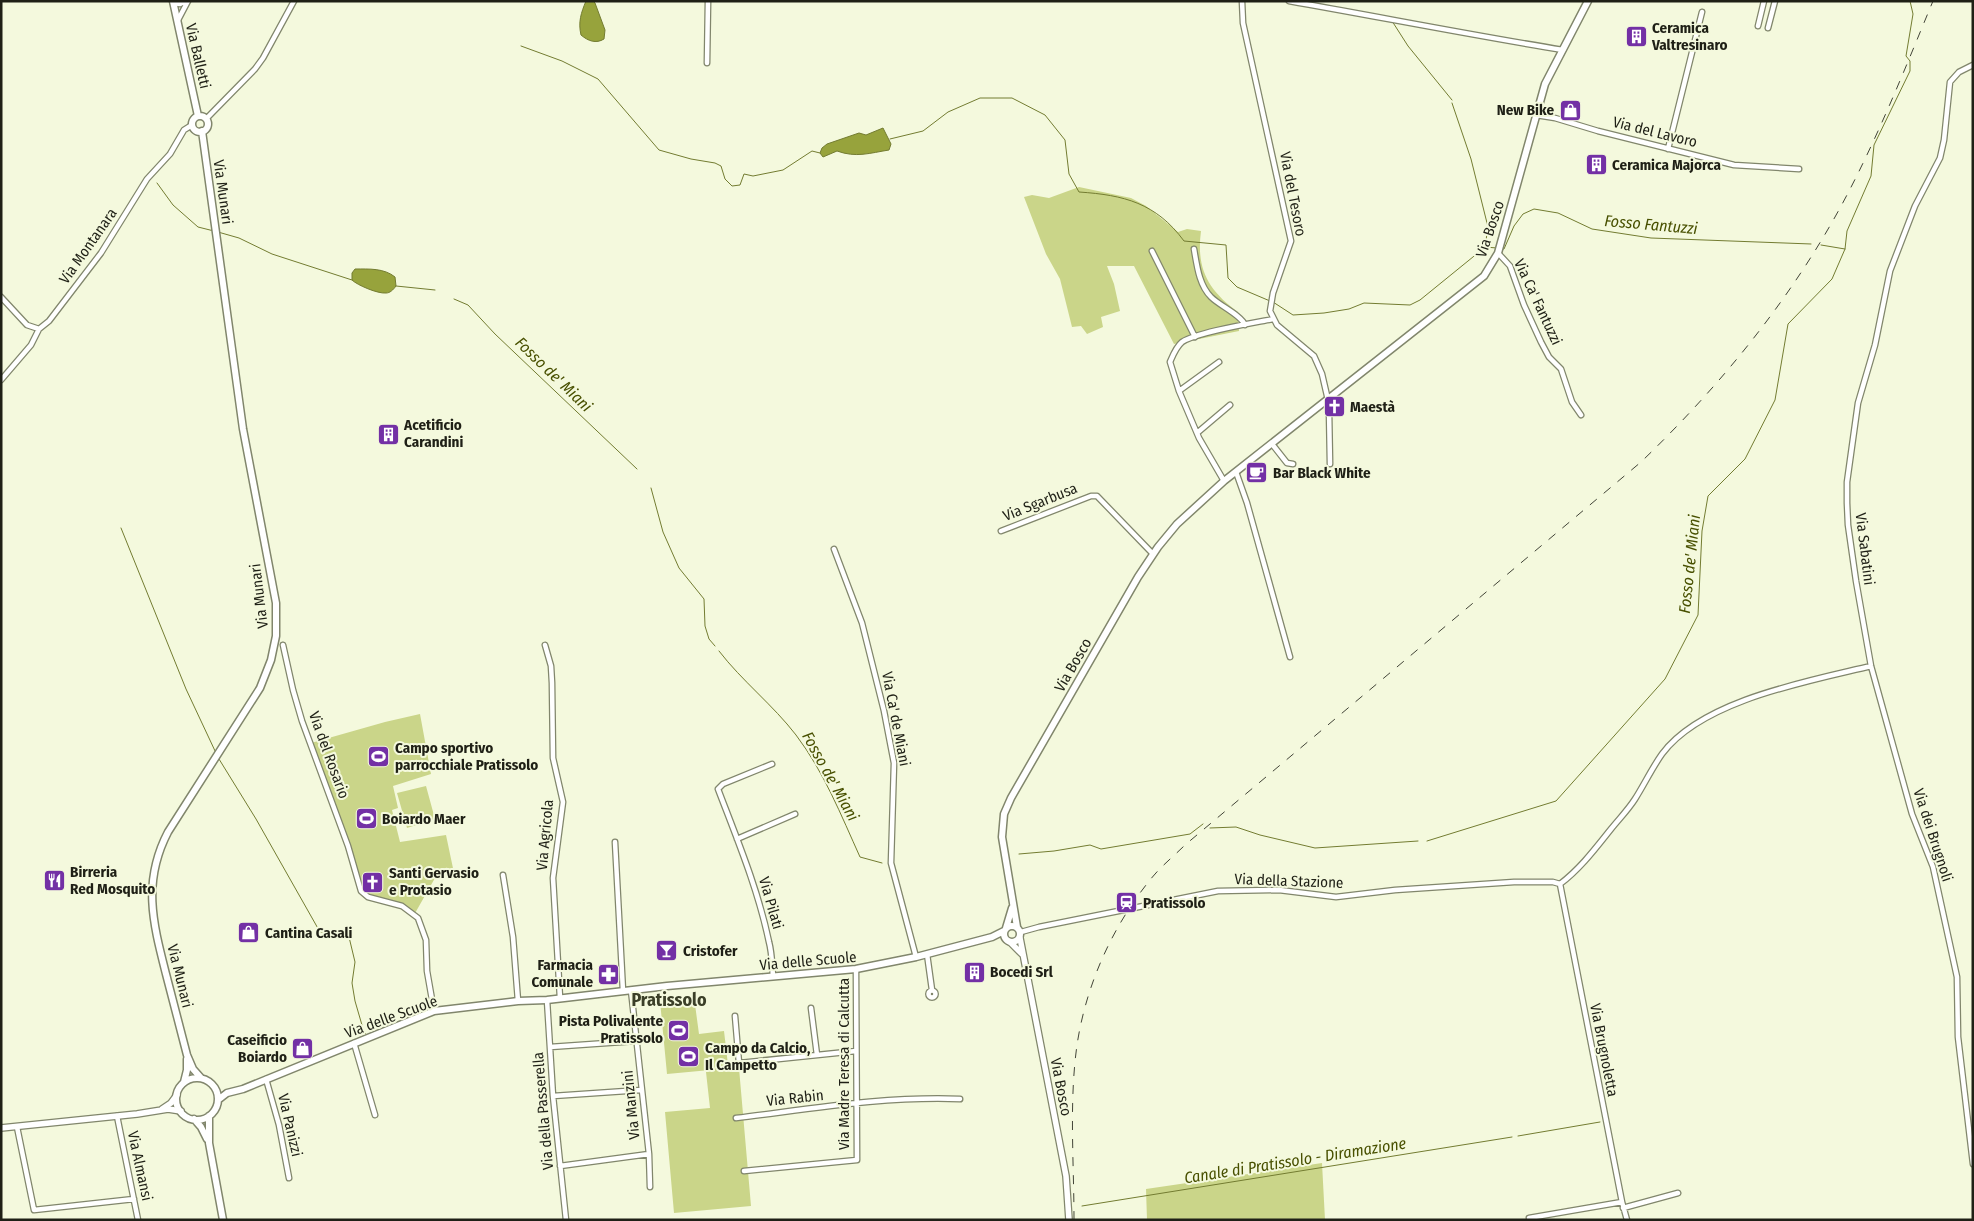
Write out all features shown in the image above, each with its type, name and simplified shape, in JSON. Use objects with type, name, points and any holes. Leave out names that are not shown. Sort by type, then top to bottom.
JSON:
[{"type":"main road","name":"Via Bosco","points":[[1069,1220],[1066,1176],[1012,902],[1002,837],[1002,825],[1008,804],[1119,609],[1153,554],[1191,510],[1224,481],[1484,276],[1500,249],[1545,84],[1588,1]]},
{"type":"main road","name":"Via Balletti","points":[[173,2],[198,116]]},
{"type":"main road","points":[[202,131],[195,130],[192,125],[193,119],[198,116],[206,119]]},
{"type":"main road","name":"Via Munari","points":[[201,1078],[193,1069],[187,1055],[155,928],[151,902],[156,860],[166,837],[265,678],[274,652],[277,624],[274,595],[242,422],[202,131],[208,126],[206,119]]},
{"type":"main road","name":"Via Bosco","points":[[1012,902],[1004,936],[1019,950],[1024,958]]},
{"type":"main road","points":[[1005,929],[1012,925],[1019,932],[1016,942],[1009,941]]},
{"type":"main road","name":"Via delle Scuole","points":[[218,1100],[227,1093],[243,1089],[434,1011],[518,1001],[547,1000],[631,990],[856,969],[916,957],[992,937],[1005,929]]},
{"type":"main road","name":"Via delle Scuole","points":[[992,937],[1009,941]]},
{"type":"main road","name":"Via Munari","points":[[184,1082],[188,1070],[187,1055]]},
{"type":"main road","points":[[209,1143],[201,1126],[181,1111],[177,1103],[179,1088],[184,1082],[201,1078],[208,1081],[214,1087],[235,1091]]},
{"type":"main road","points":[[194,1119],[209,1116],[215,1110],[218,1100],[214,1087]]},
{"type":"main road","points":[[159,1110],[171,1103],[177,1095]]},
{"type":"main road","points":[[1,1128],[159,1110],[173,1109],[181,1111]]},
{"type":"main road","points":[[209,1116],[209,1143],[223,1220]]},
{"type":"street","points":[[173,2],[180,4],[186,1]]},
{"type":"street","points":[[177,21],[186,1]]},
{"type":"street","points":[[206,119],[255,69],[294,1]]},
{"type":"street","points":[[708,1],[708,63]]},
{"type":"street","name":"Via del Tesoro","points":[[1242,1],[1243,23],[1291,241],[1273,293],[1270,311],[1273,319]]},
{"type":"street","points":[[1289,1],[1563,50]]},
{"type":"street","points":[[1758,26],[1764,1]]},
{"type":"street","points":[[1768,28],[1775,1]]},
{"type":"street","points":[[1668,149],[1702,12]]},
{"type":"street","name":"Via Sabatini","points":[[1871,666],[1857,588],[1847,514],[1848,477],[1858,403],[1876,345],[1892,265],[1915,206],[1940,158],[1944,140],[1950,82],[1959,72],[1973,65]]},
{"type":"street","name":"Via del Lavoro","points":[[1536,115],[1555,118],[1734,166],[1799,169]]},
{"type":"street","name":"Via Montanara","points":[[1,380],[31,345],[39,329],[49,321],[101,253],[147,179],[170,154],[184,130],[192,125]]},
{"type":"street","points":[[1194,249],[1201,281],[1205,289],[1210,296],[1242,320],[1245,325]]},
{"type":"street","name":"Via Ca' Fantuzzi","points":[[1500,249],[1510,266],[1541,342],[1549,357],[1561,369],[1572,402],[1581,415]]},
{"type":"street","points":[[1152,251],[1195,337]]},
{"type":"street","points":[[1,298],[27,325],[39,329]]},
{"type":"street","points":[[1224,481],[1201,443],[1179,391],[1170,362],[1174,352],[1182,342],[1195,337],[1273,319],[1276,325],[1314,356],[1322,374],[1329,410],[1330,464]]},
{"type":"street","points":[[1179,391],[1218,362]]},
{"type":"street","points":[[1197,433],[1230,405]]},
{"type":"street","points":[[1272,444],[1287,463],[1293,464]]},
{"type":"street","points":[[1236,472],[1247,503],[1290,657]]},
{"type":"street","name":"Via Sgarbusa","points":[[1001,531],[1091,496],[1097,496],[1153,554]]},
{"type":"street","name":"Via Ca' de Miani","points":[[834,548],[862,623],[894,763],[891,863],[916,957]]},
{"type":"street","name":"Via del Rosario","points":[[283,645],[302,721],[348,846],[361,890],[368,897],[402,906],[418,918],[426,940],[427,971],[434,1011]]},
{"type":"street","name":"Via Agricola","points":[[546,645],[551,666],[553,758],[563,802],[553,878],[560,998]]},
{"type":"street","points":[[1560,884],[1574,874],[1602,841],[1634,802],[1663,753],[1687,730],[1720,710],[1784,687],[1871,666]]},
{"type":"street","name":"Via dei Brugnoli","points":[[1871,666],[1912,814],[1933,868],[1957,977],[1958,1037],[1973,1164]]},
{"type":"street","name":"Via Pilati","points":[[772,764],[723,784],[718,789],[737,839],[770,944],[773,976]]},
{"type":"street","points":[[737,839],[794,814]]},
{"type":"street","points":[[615,842],[623,991]]},
{"type":"street","points":[[503,876],[513,938],[518,1001]]},
{"type":"street","name":"Via della Stazione","points":[[1019,932],[1218,892],[1279,890],[1336,897],[1395,890],[1514,882],[1553,882],[1560,884]]},
{"type":"street","name":"Via Brugnoletta","points":[[1560,884],[1622,1205],[1627,1220]]},
{"type":"street","points":[[927,954],[932,990]]},
{"type":"street","name":"Via Madre Teresa di Calcutta","points":[[744,1171],[857,1160],[856,969]]},
{"type":"street","name":"Via Manzini","points":[[631,990],[649,1154],[650,1187]]},
{"type":"street","name":"Via della Passerella","points":[[547,1000],[552,1096],[566,1220]]},
{"type":"street","points":[[811,1008],[817,1055]]},
{"type":"street","points":[[735,1016],[740,1063]]},
{"type":"street","points":[[550,1047],[636,1041]]},
{"type":"street","points":[[354,1043],[375,1115]]},
{"type":"street","points":[[732,1063],[856,1051]]},
{"type":"street","name":"Via Panizzi","points":[[266,1079],[279,1125],[289,1178]]},
{"type":"street","points":[[552,1096],[641,1090]]},
{"type":"street","name":"Via Rabin","points":[[736,1118],[856,1104],[937,1098],[960,1099]]},
{"type":"street","name":"Via Almansi","points":[[117,1116],[138,1220]]},
{"type":"street","points":[[17,1127],[34,1210],[134,1199]]},
{"type":"street","points":[[560,1166],[649,1154]]},
{"type":"street","points":[[1528,1218],[1622,1205],[1678,1192]]},
{"type":"shaded area","points":[[586,1],[593,1],[595,3],[605,30],[604,39],[601,41],[592,41],[581,35],[580,18]]},
{"type":"shaded area","points":[[883,128],[891,144],[889,150],[857,155],[837,151],[823,157],[820,153],[827,144],[859,133],[866,135]]},
{"type":"shaded area","points":[[1079,187],[1131,198],[1146,206],[1178,232],[1187,229],[1201,231],[1200,257],[1206,277],[1219,295],[1238,312],[1239,331],[1174,344],[1134,266],[1107,266],[1114,284],[1120,311],[1101,317],[1103,327],[1087,334],[1081,326],[1072,327],[1060,279],[1046,254],[1024,197],[1032,195],[1049,198]]},
{"type":"shaded area","points":[[355,269],[376,270],[391,274],[395,277],[396,286],[387,293],[368,289],[352,280],[352,273]]},
{"type":"shaded area","name":"Boiardo Maer","points":[[420,714],[431,774],[393,786],[398,808],[392,810],[400,842],[446,835],[454,873],[435,878],[414,915],[369,895],[358,886],[341,828],[328,795],[328,785],[311,743]]},
{"type":"shaded area","points":[[426,786],[435,819],[407,828],[397,793]]},
{"type":"shaded area","points":[[694,997],[699,1034],[724,1031],[728,1065],[739,1068],[751,1206],[674,1213],[665,1112],[710,1108],[706,1072],[710,1070],[667,1074],[660,1001]]},
{"type":"shaded area","points":[[1322,1163],[1325,1220],[1147,1220],[1146,1189]]},
{"type":"waterway","name":"Fosso de' Miani","points":[[1427,841],[1556,801],[1665,679],[1698,615],[1702,531],[1708,496],[1745,459],[1775,400],[1788,324],[1832,279],[1845,249],[1847,231],[1871,176],[1874,145],[1910,71],[1910,61],[1906,56],[1913,14],[1910,1]]},
{"type":"waterway","name":"Fosso Fantuzzi","points":[[1392,21],[1408,46],[1452,100]]},
{"type":"waterway","points":[[521,46],[562,61],[598,79],[659,150],[691,159],[715,163],[721,166],[725,179],[732,186],[740,185],[744,174],[753,176],[783,170],[812,151],[820,153]]},
{"type":"waterway","points":[[890,139],[923,131],[948,112],[980,98],[1012,98],[1045,115],[1065,140],[1069,174],[1079,192],[1095,193],[1138,203],[1162,218],[1184,241],[1226,245],[1228,278],[1237,287],[1270,301]]},
{"type":"waterway","name":"Fosso Fantuzzi","points":[[1452,103],[1471,159],[1488,227],[1485,247],[1497,248]]},
{"type":"waterway","name":"Fosso de' Miani","points":[[157,183],[173,205],[198,227],[214,231]]},
{"type":"waterway","name":"Fosso Fantuzzi","points":[[1501,249],[1504,249],[1514,226],[1523,214],[1534,209],[1558,213],[1592,229],[1651,238],[1811,244]]},
{"type":"waterway","name":"Fosso de' Miani","points":[[218,232],[239,238],[272,254],[352,280]]},
{"type":"waterway","name":"Fosso Fantuzzi","points":[[1821,245],[1845,249]]},
{"type":"waterway","points":[[1273,302],[1293,315],[1349,309],[1364,303],[1410,305],[1420,300],[1484,248]]},
{"type":"waterway","name":"Fosso de' Miani","points":[[396,286],[435,290]]},
{"type":"waterway","name":"Fosso de' Miani","points":[[454,299],[468,305],[495,334],[637,469]]},
{"type":"waterway","name":"Fosso de' Miani","points":[[651,488],[663,532],[679,568],[704,599],[705,626],[709,639],[715,646]]},
{"type":"waterway","points":[[121,528],[186,689],[216,753]]},
{"type":"waterway","name":"Fosso de' Miani","points":[[719,651],[787,724],[806,749],[831,794],[860,857],[882,863]]},
{"type":"waterway","points":[[219,759],[256,819],[320,932],[349,937],[355,962],[352,983],[355,1001],[364,1032],[367,1035]]},
{"type":"waterway","name":"Fosso de' Miani","points":[[1019,854],[1090,845],[1101,849],[1190,834],[1203,824]]},
{"type":"waterway","name":"Fosso de' Miani","points":[[1210,828],[1236,827],[1260,835],[1315,848],[1418,841]]},
{"type":"waterway","name":"Canale di Pratissolo - Diramazione","points":[[1518,1136],[1600,1122]]},
{"type":"waterway","name":"Canale di Pratissolo - Diramazione","points":[[1082,1206],[1512,1137]]},
{"type":"railway","points":[[1074,1220],[1073,1088],[1081,1023],[1094,979],[1103,958],[1136,898],[1158,871],[1185,845],[1641,462],[1670,434],[1724,374],[1750,343],[1798,277],[1840,208],[1866,158],[1933,1]]},
{"type":"place","name":"Ceramica Valtresinaro","points":[[1636,37]]},
{"type":"place","name":"New Bike","points":[[1570,110]]},
{"type":"place","name":"Ceramica Majorca","points":[[1596,165]]},
{"type":"place","name":"Maestà","points":[[1334,407]]},
{"type":"place","name":"Acetificio Carandini","points":[[388,434]]},
{"type":"place","name":"Bar Black White","points":[[1257,473]]},
{"type":"place","name":"Campo sportivo parrocchiale Pratissolo","points":[[379,757]]},
{"type":"place","name":"Boiardo Maer","points":[[366,819]]},
{"type":"place","name":"Birreria Red Mosquito","points":[[54,881]]},
{"type":"place","name":"Santi Gervasio e Protasio","points":[[373,882]]},
{"type":"place","name":"Pratissolo","points":[[1127,903]]},
{"type":"place","name":"Cantina Casali","points":[[249,933]]},
{"type":"place","name":"Cristofer","points":[[667,951]]},
{"type":"place","name":"Bocedi Srl","points":[[974,972]]},
{"type":"place","name":"Farmacia Comunale","points":[[609,974]]},
{"type":"place","name":"Pista Polivalente Pratissolo","points":[[679,1030]]},
{"type":"place","name":"Caseificio Boiardo","points":[[303,1049]]},
{"type":"place","name":"Campo da Calcio, Il Campetto","points":[[689,1057]]},
{"type":"district","name":"Pratissolo","points":[[669,1000]]}]
